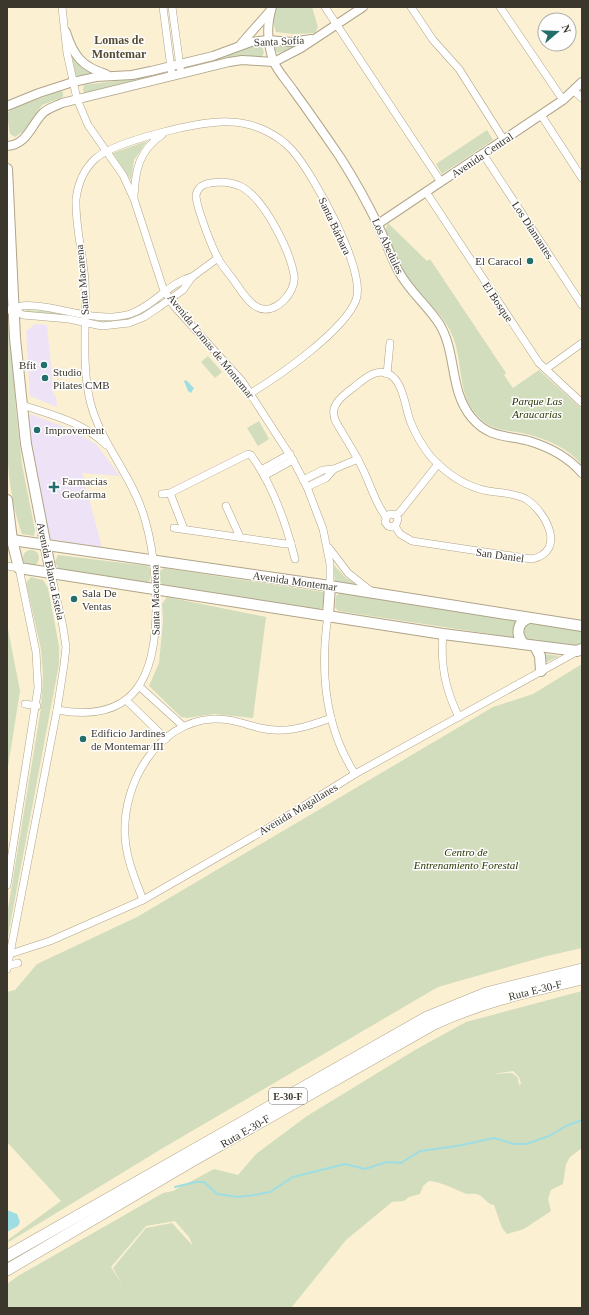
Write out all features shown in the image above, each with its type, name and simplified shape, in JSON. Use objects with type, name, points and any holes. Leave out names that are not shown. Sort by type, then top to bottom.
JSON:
[{"type":"highway","name":"Ruta E-30-F","points":[[7,1256],[427,1017],[486,993],[582,969]]},
{"type":"highway","name":"Ruta E-30-F","points":[[7,1270],[192,1161],[434,1024],[466,1010],[500,999],[582,979]]},
{"type":"main road","name":"Avenida Blanca Estela","points":[[7,170],[10,310],[27,456],[51,573]]},
{"type":"main road","points":[[7,500],[10,540],[19,568],[443,634],[580,651]]},
{"type":"main road","name":"Avenida Montemar","points":[[10,540],[330,586],[582,626]]},
{"type":"main road","name":"Avenida Lomas de Montemar","points":[[328,615],[330,586]]},
{"type":"main road","points":[[524,644],[519,638],[518,629],[523,621],[529,618]]},
{"type":"main road","points":[[535,646],[540,656],[541,671]]},
{"type":"street","name":"Avenida Lomas de Montemar","points":[[62,7],[66,32],[67,52],[73,82],[77,99],[88,124],[123,175],[134,199],[153,260],[170,299],[242,380],[291,457],[307,487],[317,511],[328,546],[330,586]]},
{"type":"street","points":[[163,7],[172,76]]},
{"type":"street","points":[[172,7],[181,74]]},
{"type":"street","points":[[325,7],[441,182]]},
{"type":"street","points":[[317,37],[363,7]]},
{"type":"street","points":[[411,7],[433,40],[459,69],[504,140]]},
{"type":"street","points":[[500,7],[563,100]]},
{"type":"street","points":[[239,46],[271,9]]},
{"type":"street","name":"Los Abedules","points":[[271,9],[267,32],[274,62],[354,178],[378,224],[399,272],[407,284],[435,317],[443,331],[452,356],[458,393],[463,405],[472,418],[482,428],[494,434],[528,441],[553,450],[568,460],[582,474]]},
{"type":"street","points":[[66,32],[72,51],[81,61],[99,72],[110,76]]},
{"type":"street","name":"Santa Sofía","points":[[7,106],[73,82],[110,76],[132,75],[213,56],[251,42],[268,40],[292,42],[317,37]]},
{"type":"street","name":"Santa Sofía","points":[[7,146],[12,145],[28,135],[43,113],[48,109],[77,99],[242,60],[274,62],[301,48],[317,37]]},
{"type":"street","name":"Avenida Central","points":[[378,224],[563,100],[582,82]]},
{"type":"street","points":[[574,91],[582,98]]},
{"type":"street","points":[[541,115],[582,178]]},
{"type":"street","name":"Santa Bárbara","points":[[108,152],[167,131],[196,125],[230,122],[256,126],[279,139],[298,157],[315,184],[339,229],[356,277],[358,287],[355,302],[338,323],[305,356],[250,393]]},
{"type":"street","name":"Santa Bárbara","points":[[134,199],[135,181],[139,161],[152,142],[167,131]]},
{"type":"street","name":"Santa Macarena","points":[[57,710],[78,714],[93,713],[107,710],[126,700],[140,687],[148,669],[155,646],[156,590],[154,561],[147,527],[138,499],[125,473],[109,448],[96,421],[86,376],[86,314],[84,274],[76,206],[77,193],[80,180],[86,169],[95,159],[108,152]]},
{"type":"street","name":"Los Diamantes","points":[[483,154],[582,305]]},
{"type":"street","points":[[228,183],[246,190],[271,221],[280,238],[294,275],[292,289],[287,297],[274,308],[266,310],[259,308],[246,296],[218,258],[196,195],[200,187],[205,184],[228,183]]},
{"type":"street","name":"El Bosque","points":[[426,192],[540,363],[582,403]]},
{"type":"street","points":[[10,310],[22,306],[36,306],[107,317],[128,314],[148,305],[178,282],[192,277],[218,258]]},
{"type":"street","points":[[10,310],[22,315],[48,316],[106,326],[129,322],[150,314],[185,287],[192,277]]},
{"type":"street","points":[[387,374],[390,343]]},
{"type":"street","points":[[546,369],[582,343]]},
{"type":"street","name":"San Daniel","points":[[379,372],[387,374],[398,382],[415,432],[425,449],[438,464],[453,476],[479,489],[518,495],[539,511],[548,527],[551,539],[549,548],[540,556],[527,559],[412,541],[403,537],[395,526],[388,526],[386,518],[380,509],[358,459],[335,420],[335,406],[345,395],[372,374],[379,372]]},
{"type":"street","name":"Santa Macarena","points":[[22,405],[55,415],[84,429],[109,448]]},
{"type":"street","points":[[84,429],[96,421]]},
{"type":"street","points":[[162,494],[170,493],[248,454],[252,456],[262,473],[283,517],[291,542],[294,559]]},
{"type":"street","points":[[262,473],[291,457]]},
{"type":"street","points":[[303,480],[323,470],[334,469],[358,459]]},
{"type":"street","points":[[396,515],[404,508],[438,464]]},
{"type":"street","points":[[307,487],[326,478],[334,469]]},
{"type":"street","points":[[170,493],[184,529]]},
{"type":"street","points":[[226,506],[240,538]]},
{"type":"street","points":[[386,518],[390,514],[396,515]]},
{"type":"street","points":[[395,526],[398,521],[396,515]]},
{"type":"street","points":[[174,528],[286,544],[291,542]]},
{"type":"street","name":"Avenida Lomas de Montemar","points":[[328,546],[348,573],[374,593]]},
{"type":"street","points":[[7,566],[19,568],[38,665],[37,706],[7,885]]},
{"type":"street","name":"Avenida Blanca Estela","points":[[7,967],[8,954],[57,710],[66,647],[51,573]]},
{"type":"street","name":"Avenida Lomas de Montemar","points":[[328,615],[324,658],[325,688],[334,731],[355,774]]},
{"type":"street","points":[[443,634],[442,663],[444,678],[459,717]]},
{"type":"street","name":"Avenida Magallanes","points":[[8,954],[50,940],[143,900],[270,827],[355,774],[580,651]]},
{"type":"street","points":[[140,687],[183,726]]},
{"type":"street","points":[[126,700],[166,739]]},
{"type":"street","points":[[25,704],[37,706]]},
{"type":"street","points":[[143,900],[128,856],[125,835],[126,815],[130,795],[139,773],[152,752],[183,726],[198,721],[220,719],[236,721],[265,729],[287,731],[302,728],[331,718]]},
{"type":"street","points":[[7,967],[18,963]]},
{"type":"shaded area","points":[[35,324],[47,325],[54,396],[56,396],[57,407],[30,396],[26,331]]},
{"type":"shaded area","points":[[31,414],[72,430],[96,444],[120,476],[82,473],[102,547],[49,539],[31,443],[28,417]]},
{"type":"green space","points":[[275,7],[312,7],[318,27],[315,33],[293,34],[276,32],[273,20]]},
{"type":"green space","points":[[275,43],[297,45],[298,47],[278,53],[274,50]]},
{"type":"green space","points":[[257,45],[262,46],[264,53],[261,58],[233,58],[188,68],[187,65],[245,47]]},
{"type":"green space","points":[[71,52],[97,73],[76,76]]},
{"type":"green space","points":[[162,72],[164,74],[85,94],[83,90],[84,85],[132,79]]},
{"type":"green space","points":[[60,91],[63,92],[63,97],[42,105],[25,130],[15,137],[10,134],[7,114],[11,109]]},
{"type":"green space","points":[[487,130],[493,140],[442,174],[436,164]]},
{"type":"green space","points":[[147,141],[134,160],[131,180],[113,153]]},
{"type":"green space","name":"Parque Las Araucarias","points":[[388,223],[427,261],[430,259],[506,373],[504,375],[513,388],[539,370],[582,409],[582,465],[569,453],[555,444],[530,435],[501,430],[491,426],[482,420],[474,411],[468,402],[464,391],[459,359],[450,329],[441,316],[419,293],[405,274],[385,231]]},
{"type":"green space","points":[[160,300],[161,302],[139,317],[119,323],[96,321],[127,318]]},
{"type":"green space","points":[[26,310],[46,311],[77,317],[25,313]]},
{"type":"green space","points":[[7,326],[11,327],[16,410],[22,465],[35,530],[34,536],[22,534],[10,485],[6,432]]},
{"type":"green space","points":[[208,356],[222,372],[215,378],[201,362]]},
{"type":"green space","points":[[259,421],[269,439],[258,446],[247,428]]},
{"type":"green space","points":[[31,550],[37,552],[39,558],[37,564],[31,566],[25,564],[23,558],[25,552]]},
{"type":"green space","points":[[58,555],[148,566],[150,569],[150,580],[147,583],[68,571],[58,568],[55,562]]},
{"type":"green space","points":[[333,564],[345,577],[357,585],[335,581]]},
{"type":"green space","points":[[164,568],[323,592],[325,595],[323,606],[320,610],[162,586],[160,582],[160,571]]},
{"type":"green space","points":[[31,577],[43,580],[48,588],[59,646],[59,664],[7,941],[7,915],[41,708],[43,675],[41,649],[26,583]]},
{"type":"green space","points":[[340,593],[519,620],[516,638],[338,611],[335,607],[336,596]]},
{"type":"green space","points":[[167,597],[266,617],[253,718],[214,714],[187,718],[181,717],[149,686],[159,663],[163,621],[162,604]]},
{"type":"green space","points":[[528,622],[582,630],[582,646],[577,648],[524,639],[521,630]]},
{"type":"green space","points":[[7,624],[20,691],[7,773]]},
{"type":"green space","points":[[544,654],[559,656],[545,663]]},
{"type":"green space","name":"Centro de Entrenamiento Forestal","points":[[582,664],[582,948],[547,956],[438,987],[163,1148],[7,1243],[9,1239],[61,1201],[7,1142],[7,992],[15,990],[37,964],[137,917],[493,707],[533,694]]},
{"type":"green space","points":[[582,991],[582,1148],[570,1157],[566,1164],[563,1184],[551,1190],[548,1199],[551,1211],[524,1229],[507,1234],[502,1228],[494,1205],[489,1203],[481,1196],[466,1194],[442,1184],[429,1181],[423,1186],[420,1194],[409,1197],[404,1201],[392,1202],[346,1240],[291,1308],[7,1308],[7,1284],[18,1276],[163,1193],[173,1191],[214,1169],[238,1175],[256,1154],[307,1116],[415,1050],[466,1022]],"holes":[[[513,1071],[519,1077],[521,1084],[519,1085],[518,1078],[512,1073],[492,1074]],[[175,1221],[189,1237],[193,1246],[172,1223],[146,1228],[113,1268],[123,1286],[111,1267],[146,1226]]]},
{"type":"water","points":[[186,380],[194,388],[191,393],[188,391],[184,381]]},
{"type":"water","points":[[7,1210],[17,1214],[20,1222],[18,1226],[7,1232]]},
{"type":"waterway","points":[[175,1187],[196,1182],[204,1182],[217,1194],[238,1197],[254,1195],[270,1192],[293,1177],[345,1164],[365,1169],[387,1162],[401,1163],[420,1151],[457,1146],[494,1138],[514,1144],[526,1144],[549,1136],[566,1126],[582,1120]]},
{"type":"place","name":"El Caracol","points":[[530,261]]},
{"type":"place","name":"Bfit","points":[[44,365]]},
{"type":"place","name":"Studio Pilates CMB","points":[[45,378]]},
{"type":"place","name":"Improvement","points":[[37,430]]},
{"type":"place","name":"Farmacias Geofarma","points":[[54,487]]},
{"type":"place","name":"Sala De Ventas","points":[[74,599]]},
{"type":"place","name":"Edificio Jardines de Montemar III","points":[[83,739]]},
{"type":"district","name":"Lomas de Montemar","points":[[119,47]]}]
